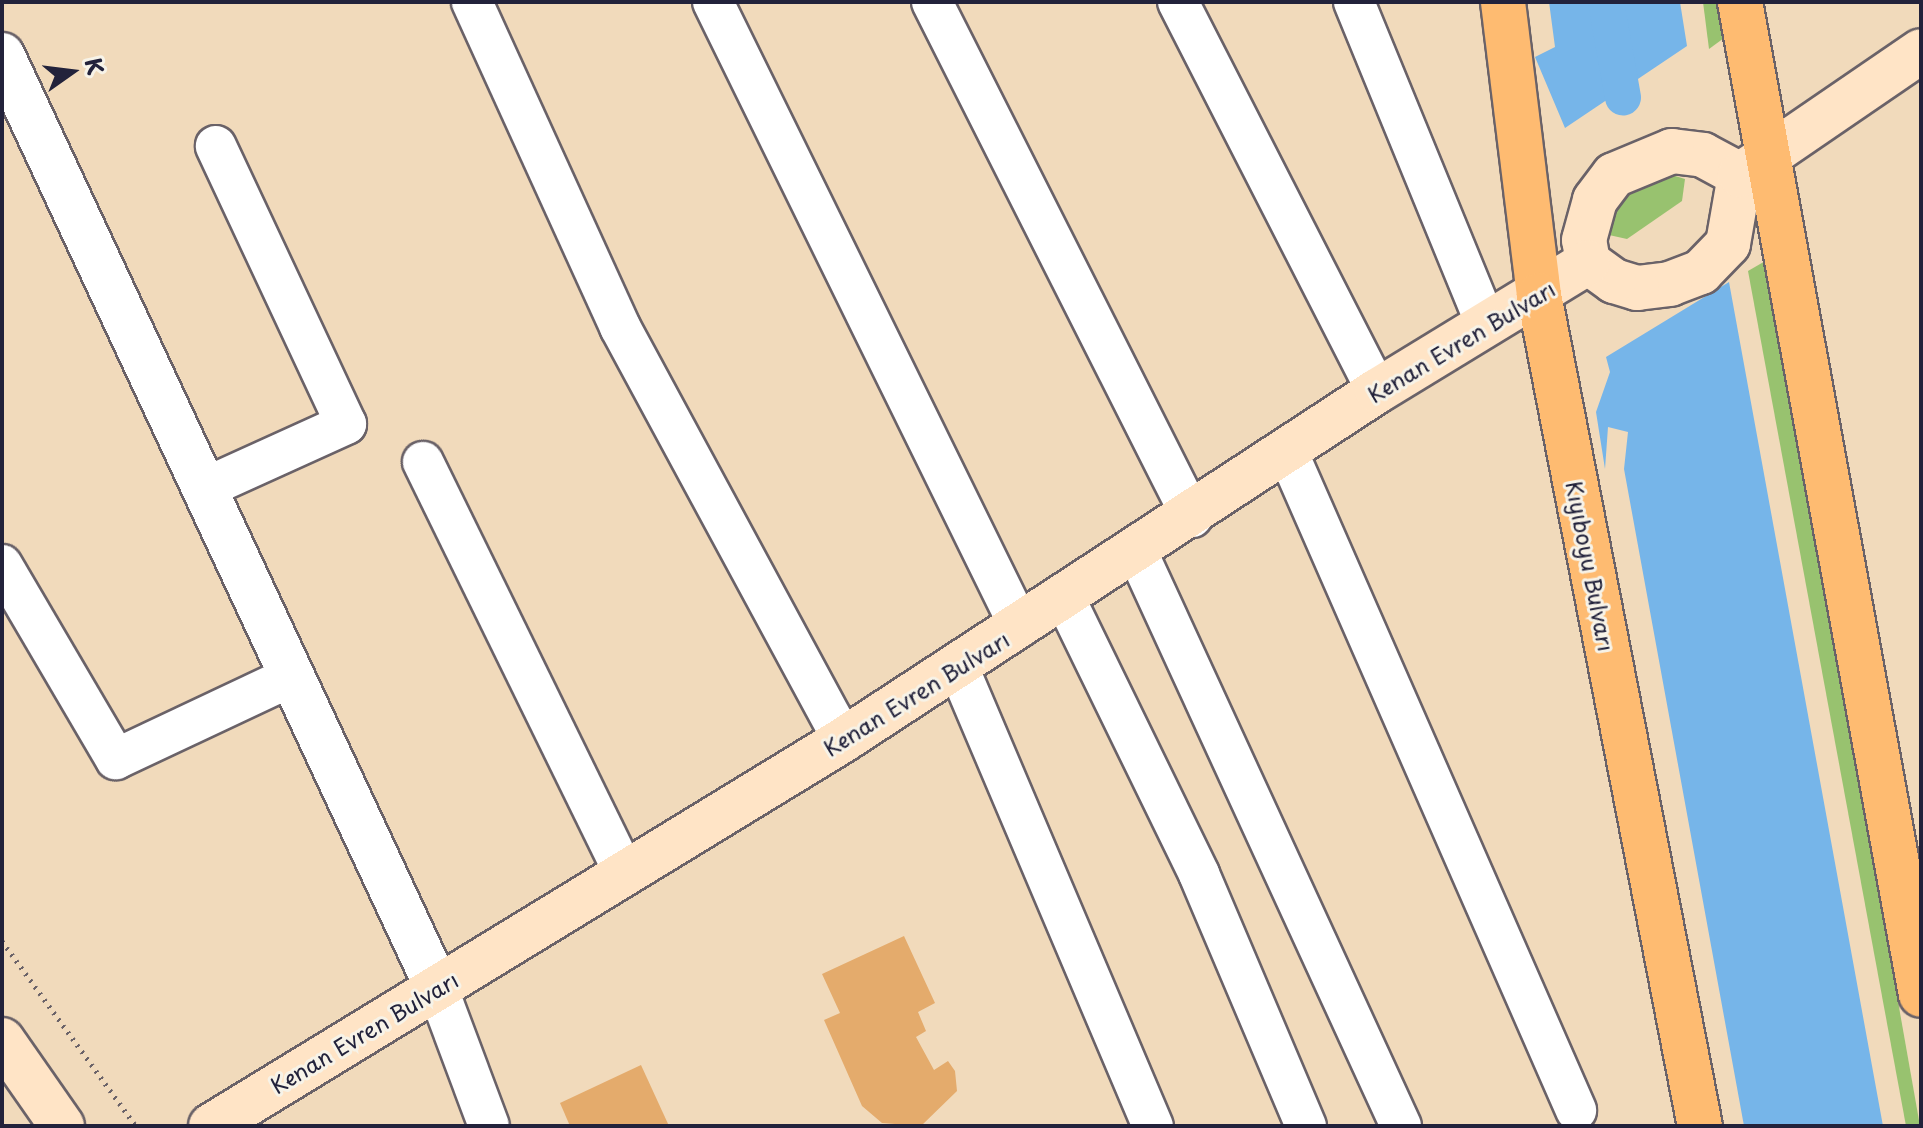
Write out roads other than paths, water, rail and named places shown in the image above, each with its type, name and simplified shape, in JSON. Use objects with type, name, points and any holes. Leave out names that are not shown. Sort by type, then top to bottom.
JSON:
[{"type":"main road","name":"Kıyıboyu Bulvarı","points":[[1503,2],[1539,295],[1700,1126]]},
{"type":"main road","points":[[1740,2],[1756,165],[1921,995]]},
{"type":"main road","points":[[1756,165],[1672,151],[1614,175],[1595,200],[1584,240],[1588,262],[1637,288],[1701,272],[1728,244],[1756,165],[1918,60]]},
{"type":"main road","name":"Kenan Evren Bulvarı","points":[[224,1118],[843,740],[1192,517],[1377,391],[1485,322],[1539,295],[1588,262]]},
{"type":"main road","points":[[2,1040],[62,1126]]},
{"type":"street","points":[[472,2],[620,327],[843,740]]},
{"type":"street","points":[[713,2],[1020,627]]},
{"type":"street","points":[[932,2],[1192,517]]},
{"type":"street","points":[[1178,2],[1377,391]]},
{"type":"street","points":[[1354,2],[1485,322]]},
{"type":"street","points":[[2,55],[437,987],[489,1126]]},
{"type":"street","points":[[205,488],[346,424],[216,146]]},
{"type":"street","points":[[1287,451],[1576,1110]]},
{"type":"street","points":[[423,462],[624,873]]},
{"type":"street","points":[[1137,552],[1401,1126]]},
{"type":"street","points":[[2,565],[116,759],[292,676]]},
{"type":"street","points":[[1065,599],[1199,874],[1306,1126]]},
{"type":"street","points":[[958,667],[1153,1126]]},
{"type":"water","points":[[1549,2],[1680,2],[1687,46],[1565,128],[1535,57],[1555,47]]},
{"type":"water","points":[[1729,282],[1883,1126],[1744,1126],[1624,469],[1628,432],[1608,427],[1605,469],[1596,412],[1610,372],[1606,357]]},
{"type":"waterway","points":[[1606,2],[1623,97]]}]
